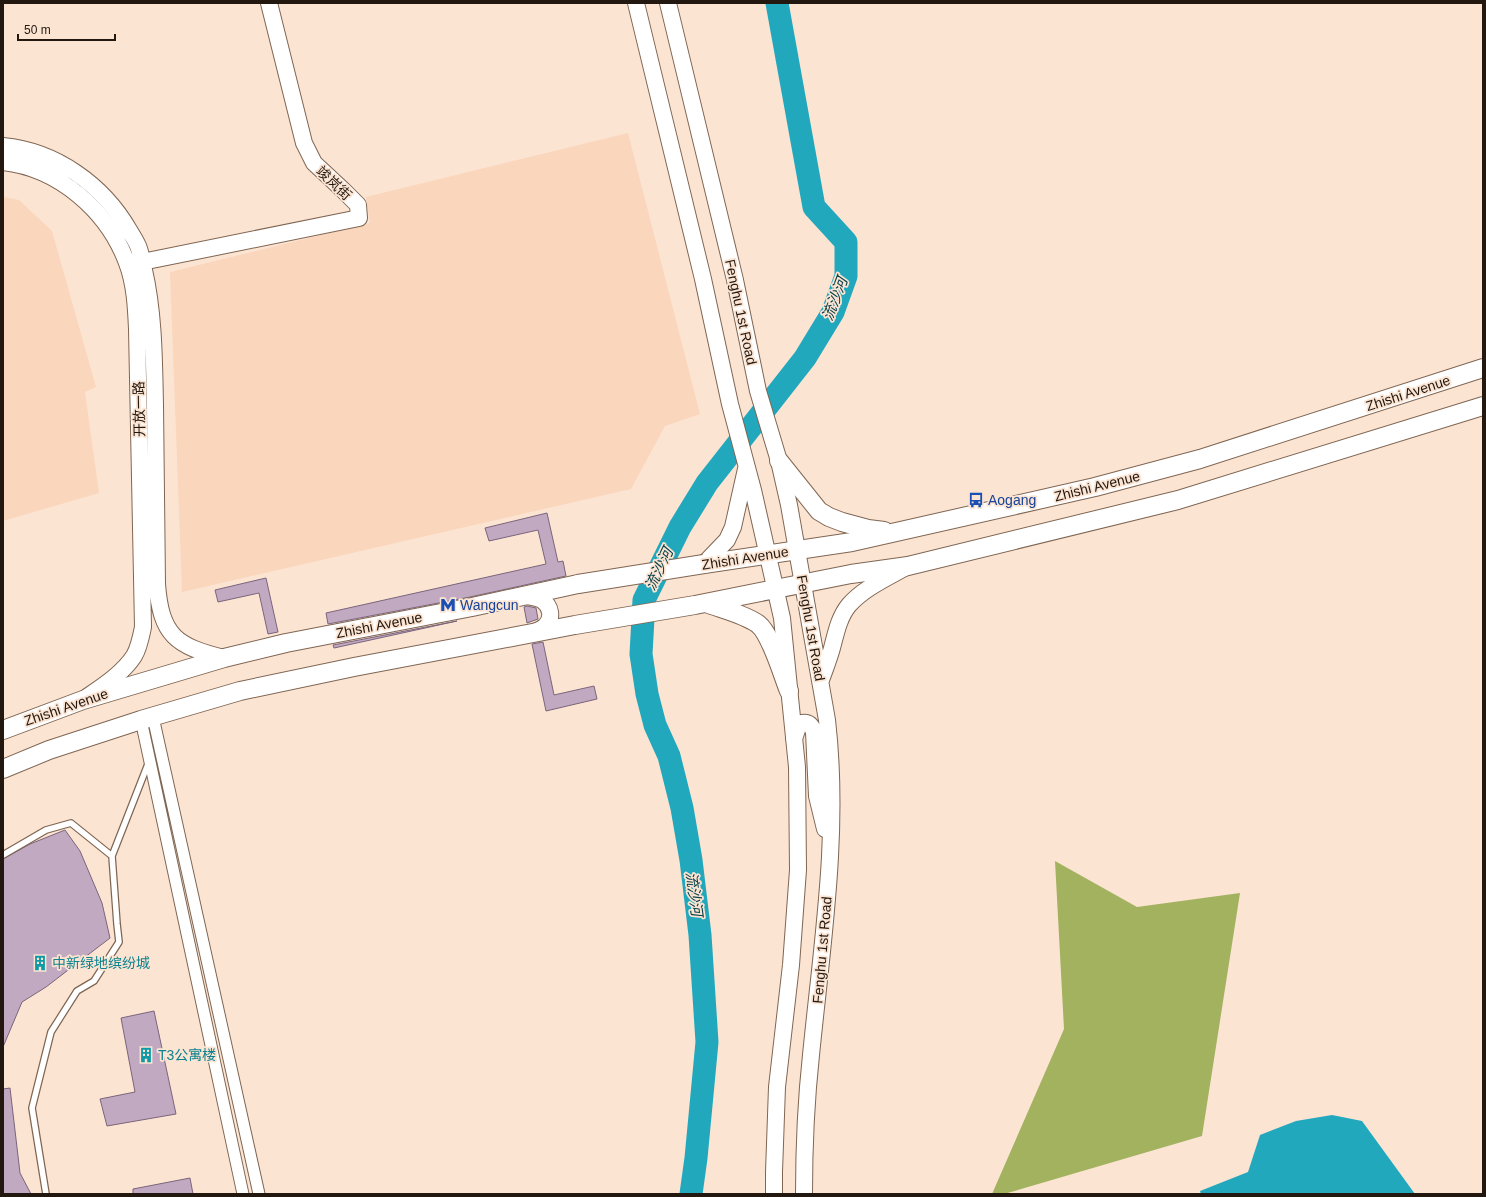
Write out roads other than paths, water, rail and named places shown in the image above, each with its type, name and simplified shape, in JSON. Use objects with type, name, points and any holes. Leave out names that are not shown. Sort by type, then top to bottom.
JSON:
[{"type":"main road","name":"Zhishi Avenue","points":[[3,730],[83,700],[224,658],[286,643],[527,596],[578,584],[798,549],[852,542],[1034,502],[1200,459],[1483,368]]},
{"type":"main road","points":[[3,768],[49,750],[147,718],[240,691],[354,667],[575,625],[701,604],[776,589],[908,566],[1178,500],[1483,406]]},
{"type":"main road","points":[[779,461],[819,511],[842,522],[868,529],[892,533]]},
{"type":"main road","points":[[701,604],[748,617],[759,624],[766,634],[789,691]]},
{"type":"street","name":"竣岚街","points":[[142,262],[359,218],[358,205],[314,164],[304,143],[269,3]]},
{"type":"street","name":"Fenghu 1st Road","points":[[636,3],[703,279],[730,404],[747,465],[782,618],[794,739],[798,802],[798,870],[791,965],[777,1087],[774,1194]]},
{"type":"street","name":"Fenghu 1st Road","points":[[668,3],[734,280],[758,391],[779,461],[798,549],[830,742],[832,783],[830,854],[811,1056],[804,1148],[804,1194]]},
{"type":"street","name":"开放一路","points":[[3,146],[28,150],[49,158],[88,181],[121,216],[138,246],[147,284],[154,337],[157,584],[159,604],[164,620],[171,633],[179,642],[200,652],[224,658]]},
{"type":"street","name":"开放一路","points":[[3,162],[36,170],[61,182],[81,197],[101,217],[116,238],[127,264],[134,290],[137,329],[143,627],[140,643],[134,657],[114,678],[83,700]]},
{"type":"street","points":[[704,564],[727,540],[733,527],[747,465]]},
{"type":"street","points":[[821,682],[832,648],[835,632],[849,605],[874,585],[908,566]]},
{"type":"street","points":[[527,596],[543,601],[547,604],[550,612],[550,618],[545,626],[532,634]]},
{"type":"street","points":[[147,718],[150,760],[243,1194]]},
{"type":"street","points":[[147,718],[259,1194]]},
{"type":"street","points":[[794,739],[798,727],[802,723],[805,722],[812,727],[814,732],[817,796],[830,854]]},
{"type":"lane","points":[[46,1194],[32,1108],[52,1032],[77,991],[94,981],[119,942],[112,856],[150,760]]},
{"type":"lane","points":[[3,855],[46,830],[71,823],[112,856]]},
{"type":"water","points":[[1332,1115],[1362,1121],[1415,1194],[1201,1194],[1200,1191],[1248,1172],[1260,1135],[1296,1121]]},
{"type":"waterway","name":"流沙河","points":[[691,1194],[696,1158],[707,1042],[700,935],[691,860],[682,808],[669,756],[655,725],[647,694],[641,654],[644,600],[680,527],[707,483],[805,358],[833,312],[846,276],[846,242],[814,207],[777,3]]},
{"type":"place","name":"Aogang","points":[[976,500]]},
{"type":"place","name":"Wangcun","points":[[448,605]]},
{"type":"place","name":"中新绿地缤纷城","points":[[40,963]]},
{"type":"place","name":"T3公寓楼","points":[[146,1055]]}]
